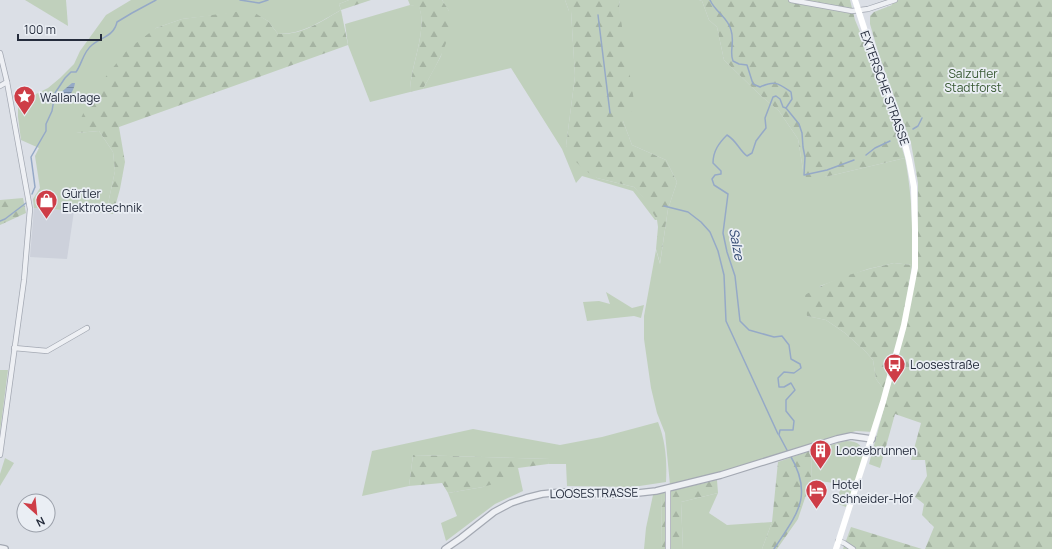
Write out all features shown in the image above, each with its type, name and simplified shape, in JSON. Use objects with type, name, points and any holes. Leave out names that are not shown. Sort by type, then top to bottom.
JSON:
[{"type":"main road","name":"EXTERSCHE STRASSE","points":[[836,549],[872,439],[904,325],[914,268],[914,187],[906,146],[889,92],[865,31],[855,0]]},
{"type":"street","points":[[791,0],[846,11],[858,11],[895,0]]},
{"type":"street","points":[[0,53],[7,82],[30,209],[24,280],[0,455]]},
{"type":"street","points":[[0,86],[7,82]]},
{"type":"street","points":[[14,348],[47,351],[55,348],[87,328]]},
{"type":"street","name":"LOOSESTRASSE","points":[[445,549],[494,512],[526,498],[542,494],[562,492],[629,494],[668,488],[722,475],[851,436],[872,439]]},
{"type":"street","points":[[668,488],[668,549]]},
{"type":"street","points":[[838,541],[853,549]]},
{"type":"street","points":[[0,548],[5,549]]},
{"type":"shaded area","points":[[34,208],[74,211],[67,259],[30,257]]},
{"type":"green space","points":[[25,0],[66,0],[68,26]]},
{"type":"green space","points":[[131,0],[349,0],[339,4],[341,10],[304,30],[296,32],[278,34],[268,21],[250,11],[182,19],[156,28],[76,133],[99,131],[113,152],[115,171],[106,213],[34,208],[33,199],[40,188],[35,156],[39,148],[21,140],[18,103],[48,88],[60,78],[74,64],[80,51],[106,15]]},
{"type":"green space","points":[[349,0],[371,0],[341,10],[339,4]]},
{"type":"green space","points":[[408,0],[442,0],[449,11],[450,20],[447,41],[443,52],[423,89],[410,92],[420,37],[421,16],[419,7],[410,5]]},
{"type":"green space","points":[[442,0],[565,0],[569,11],[571,11],[575,76],[566,146],[597,178],[634,187],[647,201],[657,220],[655,220],[633,191],[582,176],[576,183],[562,149],[511,68],[423,89],[441,56],[449,11]]},
{"type":"green space","points":[[565,0],[620,0],[619,8],[635,107],[623,121],[632,145],[666,160],[677,182],[668,209],[660,263],[656,249],[658,227],[657,220],[646,201],[634,187],[597,178],[586,171],[575,161],[566,146],[575,76],[571,11],[569,11]]},
{"type":"green space","points":[[620,0],[702,1],[709,20],[717,27],[724,60],[779,111],[798,139],[803,170],[806,176],[825,177],[905,158],[912,211],[912,265],[894,263],[868,269],[820,286],[807,316],[826,320],[845,333],[873,360],[876,379],[885,391],[873,432],[856,431],[748,465],[670,485],[665,433],[657,413],[651,388],[644,339],[644,316],[656,250],[660,264],[668,209],[677,182],[666,160],[632,145],[623,121]]},
{"type":"green space","points":[[699,0],[850,0],[855,20],[884,89],[905,158],[825,177],[806,177],[803,170],[798,139],[779,111],[724,60],[717,27],[709,20],[702,1]]},
{"type":"green space","name":"Salzufler Stadtforst","points":[[890,0],[1052,0],[1052,549],[925,549],[934,527],[922,515],[924,504],[915,497],[927,476],[925,460],[911,460],[921,423],[895,414],[880,468],[869,464],[906,326],[917,263],[918,183],[911,143],[879,55],[870,24],[870,16],[874,12],[892,5]]},
{"type":"green space","points":[[410,5],[419,6],[421,26],[410,92],[370,102],[348,45],[345,24]]},
{"type":"green space","points":[[250,10],[268,21],[278,34],[287,34],[311,27],[341,10],[348,45],[119,127],[125,162],[113,214],[106,213],[115,171],[113,152],[99,131],[76,133],[75,131],[90,99],[128,49],[156,28],[182,19]]},
{"type":"green space","points":[[23,198],[26,213],[0,225],[0,200]]},
{"type":"green space","points":[[894,263],[912,265],[903,324],[885,391],[876,379],[873,360],[865,351],[845,333],[826,320],[807,316],[805,295],[837,279]]},
{"type":"green space","points":[[606,292],[632,308],[644,305],[641,318],[634,316],[587,321],[583,302],[599,301],[610,304]]},
{"type":"green space","points":[[0,370],[8,370],[0,432]]},
{"type":"green space","points":[[658,422],[663,437],[665,452],[666,482],[633,487],[567,486],[566,464],[548,464],[550,459],[413,455],[409,486],[362,496],[372,451],[473,429],[560,445],[602,437]]},
{"type":"green space","points":[[846,441],[854,442],[860,445],[863,451],[863,459],[846,507],[836,503],[842,484],[811,480],[812,450]]},
{"type":"green space","points":[[812,450],[811,480],[798,519],[777,549],[762,549],[772,522],[778,462]]},
{"type":"green space","points":[[413,455],[551,459],[548,464],[518,468],[510,479],[483,487],[448,493],[442,483],[409,486]]},
{"type":"green space","points":[[5,458],[14,463],[0,486],[0,474]]},
{"type":"green space","points":[[518,468],[523,491],[495,504],[446,541],[441,523],[457,516],[448,493],[483,487]]},
{"type":"green space","points":[[717,480],[718,493],[681,502],[683,549],[662,549],[661,493]]},
{"type":"green space","points":[[661,493],[662,549],[644,549],[646,528],[653,495]]},
{"type":"green space","points":[[718,493],[709,513],[727,525],[772,522],[762,549],[683,549],[681,502]]},
{"type":"green space","points":[[851,527],[922,549],[843,549]]},
{"type":"water","points":[[72,83],[75,83],[71,94],[63,103],[60,103],[59,94]]},
{"type":"waterway","points":[[32,194],[35,187],[31,157],[46,131],[46,124],[52,111],[55,93],[65,78],[71,72],[76,72],[87,51],[92,45],[110,33],[117,22],[156,0]]},
{"type":"waterway","points":[[240,0],[259,3],[268,0]]},
{"type":"waterway","name":"Salze","points":[[710,0],[729,25],[732,34],[733,61],[739,64],[747,65],[753,84],[760,87],[773,83],[783,86],[791,92],[792,99],[786,108],[783,107],[780,99],[776,96],[773,97],[765,118],[766,128],[756,141],[752,153],[747,156],[730,137],[727,135],[724,138],[719,144],[713,159],[713,163],[721,171],[721,174],[715,175],[712,179],[714,185],[728,194],[723,233],[727,252],[735,276],[740,321],[749,330],[774,337],[782,336],[789,345],[791,359],[800,364],[801,368],[794,373],[784,372],[778,378],[779,387],[784,387],[791,383],[795,390],[786,400],[786,411],[794,421],[793,430],[780,430],[779,435],[788,452]]},
{"type":"waterway","points":[[598,15],[610,113]]},
{"type":"waterway","points":[[786,108],[799,124],[802,133],[805,157],[804,175],[827,170],[854,160]]},
{"type":"waterway","points":[[913,129],[918,126],[922,118]]},
{"type":"waterway","points":[[866,155],[875,148],[890,141]]},
{"type":"waterway","points":[[0,221],[5,219],[26,203]]},
{"type":"waterway","points":[[664,206],[688,212],[701,222],[710,232],[718,251],[724,275],[726,321],[778,434]]},
{"type":"waterway","name":"Salze","points":[[774,549],[790,525],[800,504],[802,494],[801,482],[797,469],[790,455]]},
{"type":"place","name":"Wallanlage","points":[[25,116]]},
{"type":"place","name":"Gürtler Elektrotechnik","points":[[47,220]]},
{"type":"place","name":"Loosestraße","points":[[895,384]]},
{"type":"place","name":"Loosebrunnen","points":[[821,470]]},
{"type":"place","name":"Hotel Schneider-Hof","points":[[816,510]]}]
